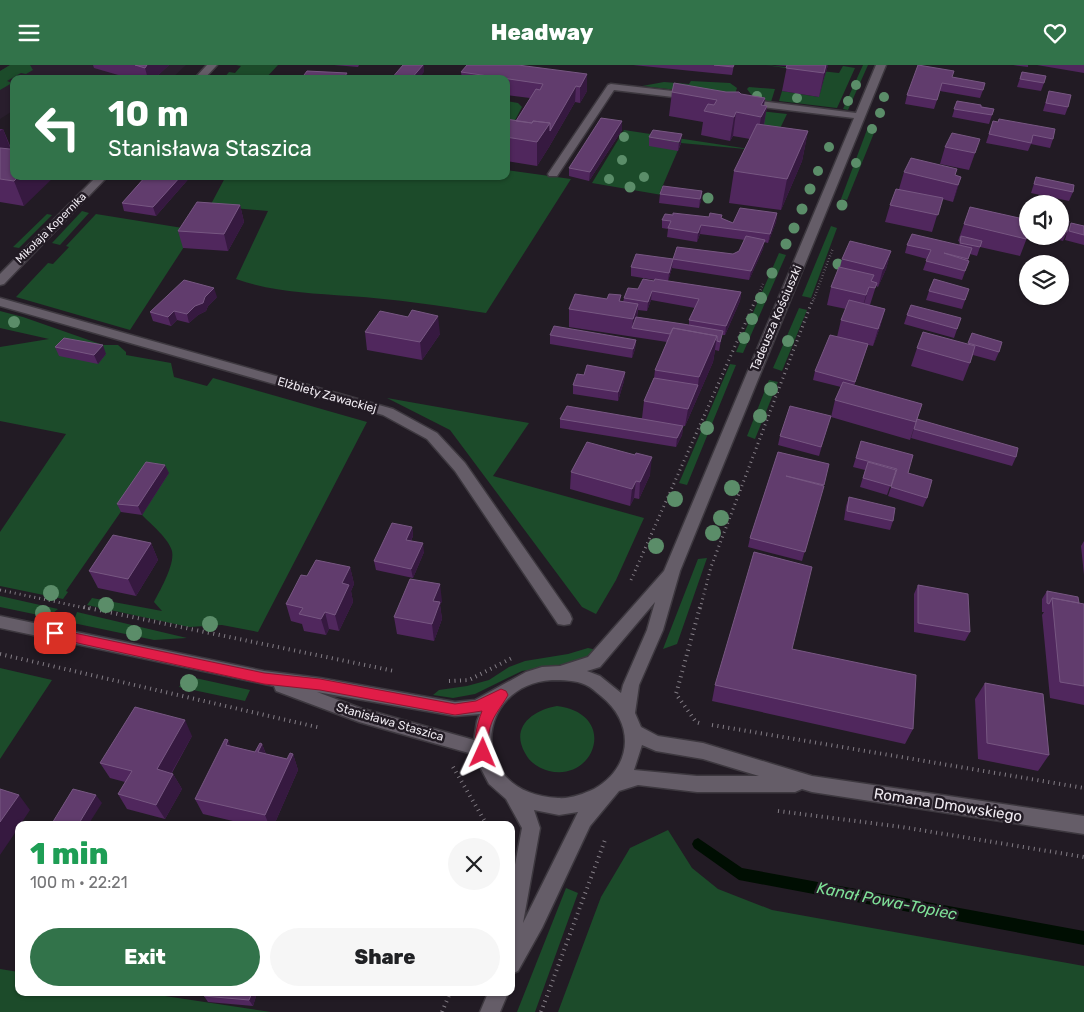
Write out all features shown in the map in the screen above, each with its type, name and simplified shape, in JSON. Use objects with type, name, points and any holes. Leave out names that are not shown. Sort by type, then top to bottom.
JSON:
[{"type":"street","points":[[203,75],[212,65]]},
{"type":"street","name":"Tadeusza Kościuszki","points":[[627,711],[631,685],[655,630],[672,571],[881,65]]},
{"type":"street","points":[[553,174],[611,87],[704,97]]},
{"type":"street","points":[[731,101],[861,116]]},
{"type":"street","name":"Mikołaja Kopernika","points":[[0,281],[99,180]]},
{"type":"street","name":"Elżbiety Zawackiej","points":[[0,302],[388,412],[432,436],[460,467],[564,619]]},
{"type":"street","name":"Tadeusza Kościuszki","points":[[556,673],[594,662],[672,571]]},
{"type":"street","name":"Stanisława Staszica","points":[[0,622],[264,679],[320,685],[455,709],[478,707],[501,695]]},
{"type":"street","points":[[515,915],[531,828],[524,809],[490,770],[482,735],[488,713],[501,695],[521,681],[544,673],[569,673],[592,680],[612,693],[627,711],[634,732],[634,755],[623,777],[583,820],[535,921],[515,956]]},
{"type":"street","name":"Stanisława Staszica","points":[[264,679],[359,715],[462,743],[475,748],[486,759]]},
{"type":"street","name":"Romana Dmowskiego","points":[[634,732],[656,743],[703,751],[812,784],[1084,825]]},
{"type":"street","name":"Romana Dmowskiego","points":[[610,789],[638,777],[697,785],[812,784]]},
{"type":"street","points":[[512,793],[539,805],[560,807],[582,804],[610,789]]},
{"type":"street","points":[[490,1012],[497,996]]},
{"type":"path","points":[[702,724],[696,723],[676,694],[711,567],[836,241]]},
{"type":"path","points":[[628,587],[766,276]]},
{"type":"path","points":[[0,590],[399,672]]},
{"type":"path","points":[[0,655],[331,731]]},
{"type":"path","points":[[447,682],[469,680],[511,657],[520,655]]},
{"type":"path","points":[[708,725],[1084,788]]},
{"type":"path","points":[[453,766],[485,821]]},
{"type":"path","points":[[773,811],[902,827],[1084,857]]},
{"type":"path","points":[[541,1012],[605,839]]},
{"type":"path","points":[[442,1012],[449,996]]},
{"type":"shaded area","points":[[10,65],[186,65],[175,75],[10,75],[10,113],[0,119],[0,71]]},
{"type":"green space","points":[[10,65],[30,65],[33,70],[26,74],[10,75],[10,79],[7,81],[10,84],[0,90],[0,71]]},
{"type":"green space","points":[[236,65],[278,65],[269,75],[226,75],[229,72],[235,73],[241,66]]},
{"type":"green space","points":[[765,65],[839,73],[843,66],[855,68],[837,108],[779,101],[782,91],[819,97],[806,71]]},
{"type":"green space","points":[[863,65],[868,65],[848,110],[843,109]]},
{"type":"green space","points":[[691,81],[730,83],[737,88],[735,94],[729,96],[642,86],[664,82],[689,84]]},
{"type":"green space","points":[[749,87],[775,89],[771,102],[753,97],[747,89]]},
{"type":"green space","points":[[510,102],[518,103],[522,107],[514,122],[510,124]]},
{"type":"green space","points":[[675,102],[787,114],[773,143],[735,115]]},
{"type":"green space","points":[[868,127],[876,128],[847,200],[841,199]]},
{"type":"green space","points":[[624,130],[756,150],[681,143],[660,192],[662,195],[592,183]]},
{"type":"green space","points":[[510,171],[571,179],[486,313],[366,297],[292,291],[264,287],[236,279],[268,211],[210,206],[224,180],[510,180]]},
{"type":"green space","points":[[82,211],[89,213],[60,245],[52,243]]},
{"type":"green space","points":[[47,214],[52,215],[19,248],[13,247]]},
{"type":"green space","points":[[96,214],[195,230],[130,330],[16,297],[48,263],[53,264],[69,247],[66,246]]},
{"type":"green space","points":[[831,226],[837,228],[811,298],[802,296]]},
{"type":"green space","points":[[779,253],[786,255],[743,353],[736,352]]},
{"type":"green space","points":[[799,308],[807,310],[782,371],[773,368]]},
{"type":"green space","points":[[0,311],[23,317],[103,345],[118,345],[126,352],[126,355],[171,363],[174,377],[207,386],[213,378],[367,422],[258,632],[222,625],[189,627],[87,605],[92,598],[162,611],[154,602],[169,570],[172,551],[164,537],[142,515],[168,473],[149,471],[66,591],[68,592],[63,599],[0,586],[0,532],[66,434],[0,421],[0,347],[49,339],[0,328]]},
{"type":"green space","points":[[730,364],[736,365],[687,485],[679,483]]},
{"type":"green space","points":[[769,380],[778,382],[755,439],[747,436]]},
{"type":"green space","points":[[387,398],[529,423],[493,476],[644,518],[616,580],[596,614],[582,607],[450,430]]},
{"type":"green space","points":[[707,558],[677,644],[663,649],[698,559]]},
{"type":"green space","points":[[0,596],[58,609],[48,617],[0,607]]},
{"type":"green space","points":[[77,612],[187,638],[154,640],[73,623]]},
{"type":"green space","points":[[588,648],[597,650],[581,660],[522,671],[475,694],[453,698],[433,695],[439,690],[467,686],[489,680],[509,667],[525,661],[568,654]]},
{"type":"green space","points":[[0,668],[52,680],[0,759]]},
{"type":"green space","points":[[186,676],[250,690],[245,701],[179,687]]},
{"type":"green space","points":[[557,706],[576,712],[588,721],[594,733],[594,746],[588,757],[578,767],[565,772],[549,771],[535,765],[527,757],[521,744],[520,735],[526,721],[540,711]]},
{"type":"green space","points":[[668,830],[692,868],[718,889],[772,910],[1084,966],[1084,1012],[558,1012],[601,897],[630,848]]},
{"type":"green space","points":[[566,888],[578,893],[535,1012],[517,1012]]},
{"type":"green space","points":[[0,969],[15,971],[15,996],[165,996],[271,1012],[0,1012]]},
{"type":"building","points":[[135,65],[147,65],[145,68]]},
{"type":"building","points":[[403,65],[423,65],[414,75],[394,75]]},
{"type":"building","points":[[467,65],[518,65],[587,74],[580,87],[576,86],[550,131],[550,123],[516,121],[536,89],[540,90],[543,84],[510,79],[510,75],[482,75],[461,72]]},
{"type":"building","points":[[714,65],[734,65],[733,67]]},
{"type":"building","points":[[787,65],[826,65],[824,73],[786,68]]},
{"type":"building","points":[[918,65],[954,71],[952,77],[985,83],[983,90],[942,83],[937,100],[907,95]]},
{"type":"building","points":[[307,71],[347,73],[346,75],[304,75]]},
{"type":"building","points":[[1022,72],[1046,76],[1044,83],[1020,79]]},
{"type":"building","points":[[674,83],[726,92],[739,92],[765,98],[761,105],[767,106],[761,117],[736,112],[734,117],[704,111],[708,104],[714,105],[717,100],[672,92]]},
{"type":"building","points":[[1049,91],[1071,95],[1068,107],[1046,103]]},
{"type":"building","points":[[957,101],[994,109],[992,115],[954,109]]},
{"type":"building","points":[[601,118],[622,121],[590,172],[569,168]]},
{"type":"building","points":[[999,119],[1055,129],[1053,139],[1033,135],[1031,143],[989,134],[993,121],[998,122]]},
{"type":"building","points":[[510,120],[532,123],[533,121],[550,123],[537,142],[510,138]]},
{"type":"building","points":[[757,124],[808,131],[787,179],[734,171]]},
{"type":"building","points":[[653,130],[682,134],[679,142],[649,137]]},
{"type":"building","points":[[952,133],[980,139],[975,153],[945,147]]},
{"type":"building","points":[[0,148],[10,149],[10,180],[14,181],[0,179]]},
{"type":"building","points":[[911,158],[957,169],[955,175],[961,177],[958,185],[904,172]]},
{"type":"building","points":[[1036,177],[1074,185],[1073,192],[1034,184]]},
{"type":"building","points":[[142,180],[177,180],[153,207],[122,203]]},
{"type":"building","points":[[663,186],[702,191],[700,199],[660,194]]},
{"type":"building","points":[[896,189],[943,198],[938,215],[890,205]]},
{"type":"building","points":[[197,202],[240,205],[224,234],[178,231]]},
{"type":"building","points":[[970,207],[1019,218],[1019,237],[964,224]]},
{"type":"building","points":[[740,208],[777,213],[770,234],[701,225],[698,233],[668,228],[671,221],[662,220],[665,214],[673,215],[673,213],[709,217],[710,213],[722,215],[721,218],[733,223]]},
{"type":"building","points":[[1071,223],[1084,226],[1084,235],[1069,231]]},
{"type":"building","points":[[912,234],[972,248],[968,259],[944,253],[969,261],[965,271],[926,261],[931,250],[907,245]]},
{"type":"building","points":[[746,236],[765,240],[751,271],[673,259],[677,247],[733,254],[739,251]]},
{"type":"building","points":[[961,236],[982,241],[980,247],[960,243]]},
{"type":"building","points":[[850,241],[891,251],[883,269],[842,259]]},
{"type":"building","points":[[636,254],[673,259],[669,273],[631,267]]},
{"type":"building","points":[[839,267],[874,275],[871,281],[877,283],[875,288],[869,287],[866,295],[831,287]]},
{"type":"building","points":[[643,279],[654,281],[655,279],[741,292],[726,326],[689,320],[699,299],[652,291],[648,302],[624,298],[628,288],[638,289]]},
{"type":"building","points":[[934,279],[969,289],[965,300],[929,291]]},
{"type":"building","points":[[184,280],[214,288],[205,297],[203,303],[195,306],[187,314],[174,311],[168,317],[150,312]]},
{"type":"building","points":[[575,294],[607,299],[609,294],[621,295],[619,301],[638,304],[633,319],[569,309]]},
{"type":"building","points":[[849,300],[885,309],[878,329],[841,320]]},
{"type":"building","points":[[911,305],[961,318],[957,329],[907,315]]},
{"type":"building","points":[[412,310],[438,316],[420,342],[365,332],[380,311],[408,317]]},
{"type":"building","points":[[636,317],[723,331],[720,342],[717,341],[717,336],[673,328],[670,334],[632,328]]},
{"type":"building","points":[[554,326],[636,340],[633,349],[550,335]]},
{"type":"building","points":[[673,328],[717,336],[699,377],[655,370]]},
{"type":"building","points":[[923,332],[975,346],[970,363],[917,348]]},
{"type":"building","points":[[972,333],[1002,342],[999,352],[968,343]]},
{"type":"building","points":[[830,335],[868,344],[855,382],[815,371]]},
{"type":"building","points":[[64,338],[103,345],[94,355],[55,347]]},
{"type":"building","points":[[587,365],[625,372],[618,392],[573,385],[577,374],[584,375]]},
{"type":"building","points":[[654,378],[698,385],[688,409],[644,401]]},
{"type":"building","points":[[843,382],[922,404],[916,422],[835,400]]},
{"type":"building","points":[[567,406],[683,426],[677,438],[560,419]]},
{"type":"building","points":[[790,406],[831,416],[821,447],[780,436]]},
{"type":"building","points":[[917,419],[1018,448],[1016,457],[914,429]]},
{"type":"building","points":[[861,441],[913,455],[908,473],[932,480],[927,498],[891,487],[897,469],[856,458]]},
{"type":"building","points":[[587,442],[635,455],[636,453],[652,457],[640,482],[636,481],[632,489],[571,472]]},
{"type":"building","points":[[778,452],[829,464],[824,485],[786,476],[824,486],[805,552],[750,538]]},
{"type":"building","points":[[146,462],[165,465],[138,506],[117,504]]},
{"type":"building","points":[[868,462],[896,470],[891,486],[863,478]]},
{"type":"building","points":[[849,497],[895,508],[893,521],[847,511]]},
{"type":"building","points":[[392,523],[412,527],[406,540],[423,543],[411,569],[374,561]]},
{"type":"building","points":[[113,535],[151,543],[128,579],[89,571]]},
{"type":"building","points":[[754,552],[812,567],[792,649],[916,675],[913,729],[715,685]]},
{"type":"building","points":[[316,560],[350,567],[342,583],[349,585],[335,615],[325,612],[321,619],[299,614],[303,608],[286,604],[301,575],[307,576]]},
{"type":"building","points":[[410,579],[440,584],[433,601],[440,602],[432,624],[394,617]]},
{"type":"building","points":[[918,585],[968,594],[970,632],[918,623]]},
{"type":"building","points":[[1047,591],[1078,597],[1079,603],[1052,598],[1049,604],[1047,603]]},
{"type":"building","points":[[1052,598],[1084,604],[1084,686],[1060,682]]},
{"type":"building","points":[[985,683],[1043,694],[1049,755],[987,743]]},
{"type":"building","points":[[135,707],[185,720],[157,769],[173,774],[156,805],[118,794],[132,771],[100,763]]},
{"type":"building","points":[[225,739],[228,740],[226,745],[255,752],[260,743],[262,744],[258,752],[287,759],[290,753],[293,754],[265,815],[195,799]]},
{"type":"building","points":[[0,789],[19,795],[0,822]]},
{"type":"building","points":[[73,789],[96,795],[80,821],[53,821]]},
{"type":"building","points":[[204,996],[251,996],[249,1000]]},
{"type":"waterway","name":"Kanał Powa-Topiec","points":[[698,844],[739,874],[1084,938]]},
{"type":"route","points":[[55,633],[264,679],[320,685],[455,709],[478,707],[501,695],[488,713],[482,735],[483,753]]}]
